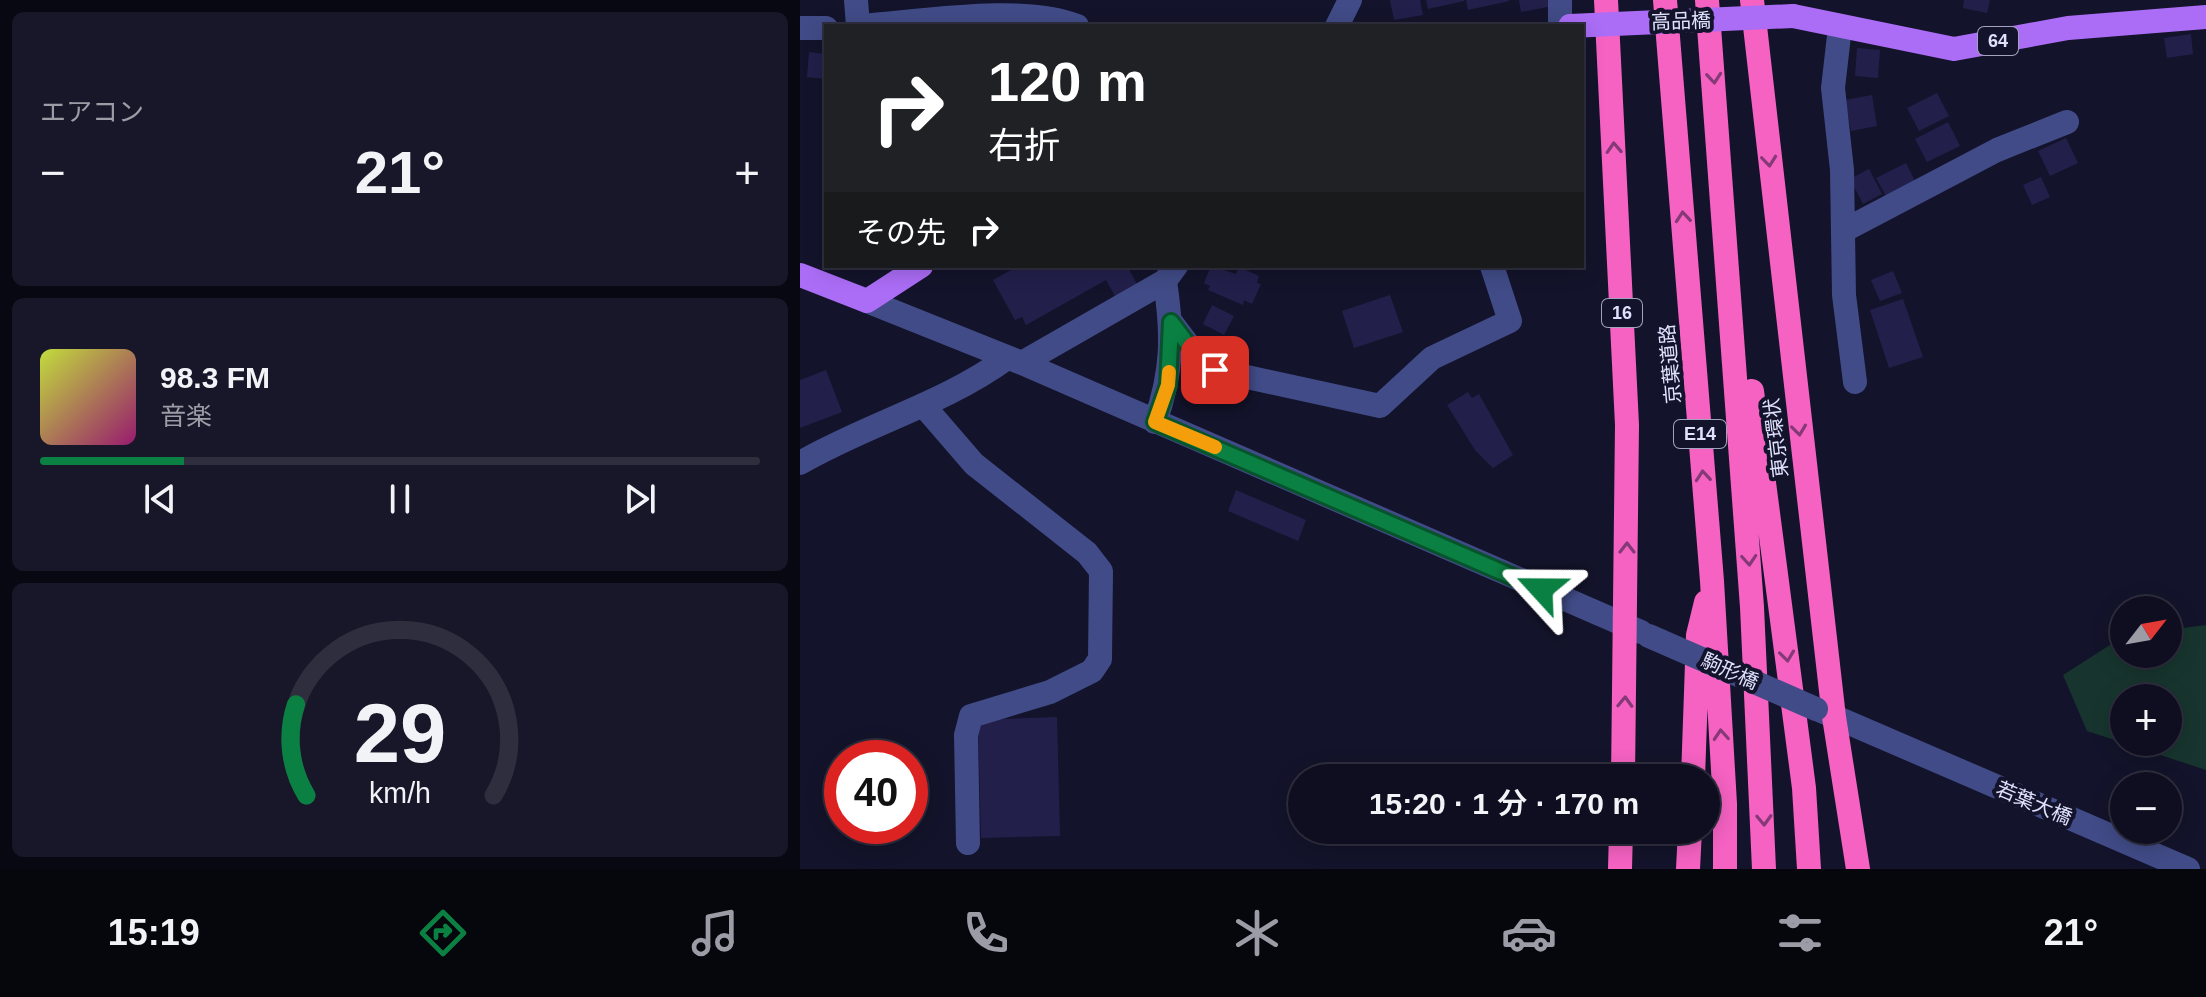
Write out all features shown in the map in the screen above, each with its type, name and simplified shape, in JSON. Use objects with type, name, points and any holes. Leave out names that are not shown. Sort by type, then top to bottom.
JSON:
[{"type":"highway","name":"16","points":[[1606,0],[1638,631],[1624,764]]},
{"type":"highway","name":"京葉道路","points":[[1665,0],[1712,581],[1725,804],[1725,869]]},
{"type":"highway","name":"E14","points":[[1707,0],[1752,607],[1764,869]]},
{"type":"highway","name":"東京環状","points":[[1752,0],[1825,713],[1858,869]]},
{"type":"highway","points":[[1723,191],[1775,559],[1804,788],[1809,869]]},
{"type":"highway","points":[[1693,764],[1698,635],[1712,581]]},
{"type":"highway","points":[[1620,869],[1621,844]]},
{"type":"highway","points":[[1688,869],[1689,844]]},
{"type":"main road","name":"高品橋","points":[[1584,25],[1793,8]]},
{"type":"main road","name":"64","points":[[1793,8],[1840,27],[1954,49],[2068,28],[2206,17]]},
{"type":"main road","points":[[800,275],[867,301],[918,268]]},
{"type":"street","points":[[856,0],[859,24]]},
{"type":"street","points":[[1338,24],[1350,0]]},
{"type":"street","points":[[1560,0],[1560,24]]},
{"type":"street","points":[[891,24],[1017,16],[1056,18],[1072,24]]},
{"type":"street","points":[[1840,27],[1833,88],[1842,170],[1844,295],[1855,382]]},
{"type":"street","points":[[800,28],[824,28]]},
{"type":"street","points":[[1843,231],[1997,150],[2067,122]]},
{"type":"street","points":[[1171,322],[1196,355],[1215,370],[1380,406],[1432,358],[1510,321],[1493,268]]},
{"type":"street","points":[[800,463],[847,436],[972,383],[1171,274],[1168,385],[1155,422]]},
{"type":"street","name":"駒形橋","points":[[867,301],[1015,360],[1879,737]]},
{"type":"street","points":[[923,405],[974,464],[1087,553],[1101,571],[1100,659],[1092,671],[1050,692],[971,716],[966,735],[968,843]]},
{"type":"street","name":"若葉大橋","points":[[1879,737],[2188,869]]},
{"type":"green space","points":[[2206,625],[2206,770],[2163,756],[2182,756],[2182,684],[2110,684],[2110,739],[2087,731],[2063,675],[2110,645],[2110,668],[2182,668],[2182,628]]},
{"type":"building","points":[[1390,0],[1420,0],[1423,15],[1394,20]]},
{"type":"building","points":[[1426,0],[1464,0],[1464,1],[1428,9]]},
{"type":"building","points":[[1466,0],[1509,0],[1509,1],[1468,10]]},
{"type":"building","points":[[1519,0],[1552,0],[1553,6],[1521,12]]},
{"type":"building","points":[[1964,0],[1990,0],[1987,13],[1963,8]]},
{"type":"building","points":[[2191,34],[2193,54],[2167,58],[2164,38]]},
{"type":"building","points":[[1857,48],[1880,50],[1878,78],[1855,76]]},
{"type":"building","points":[[809,52],[824,54],[824,79],[807,77]]},
{"type":"building","points":[[1937,93],[1949,116],[1919,131],[1907,108]]},
{"type":"building","points":[[1872,95],[1877,126],[1851,131],[1845,100]]},
{"type":"building","points":[[1948,122],[1960,146],[1927,162],[1915,139]]},
{"type":"building","points":[[2066,138],[2078,163],[2050,176],[2038,151]]},
{"type":"building","points":[[1906,163],[1915,181],[1886,196],[1876,178]]},
{"type":"building","points":[[1869,169],[1882,194],[1863,204],[1850,179]]},
{"type":"building","points":[[2041,177],[2050,197],[2032,205],[2023,185]]},
{"type":"building","points":[[1014,268],[1128,268],[1137,284],[1115,296],[1106,280],[1026,325],[1022,317],[1015,320],[993,280]]},
{"type":"building","points":[[1210,268],[1236,274],[1241,268],[1259,276],[1257,283],[1261,284],[1252,304],[1244,300],[1243,305],[1208,290],[1210,286],[1204,283]]},
{"type":"building","points":[[1893,271],[1902,293],[1880,301],[1871,280]]},
{"type":"building","points":[[1390,295],[1403,332],[1354,348],[1342,311]]},
{"type":"building","points":[[1903,299],[1923,357],[1889,368],[1870,310]]},
{"type":"building","points":[[1212,305],[1234,316],[1224,335],[1203,324]]},
{"type":"building","points":[[826,370],[842,412],[800,428],[800,380]]},
{"type":"building","points":[[1468,392],[1472,398],[1479,394],[1513,455],[1493,468],[1475,450],[1447,405]]},
{"type":"building","points":[[1236,490],[1306,520],[1298,541],[1228,511]]},
{"type":"building","points":[[1057,717],[1060,836],[981,838],[978,720]]},
{"type":"slow traffic","points":[[1169,372],[1168,385],[1155,422],[1215,447]]},
{"type":"route","points":[[1215,370],[1196,355],[1171,322],[1168,385],[1155,422],[1541,589]]}]
